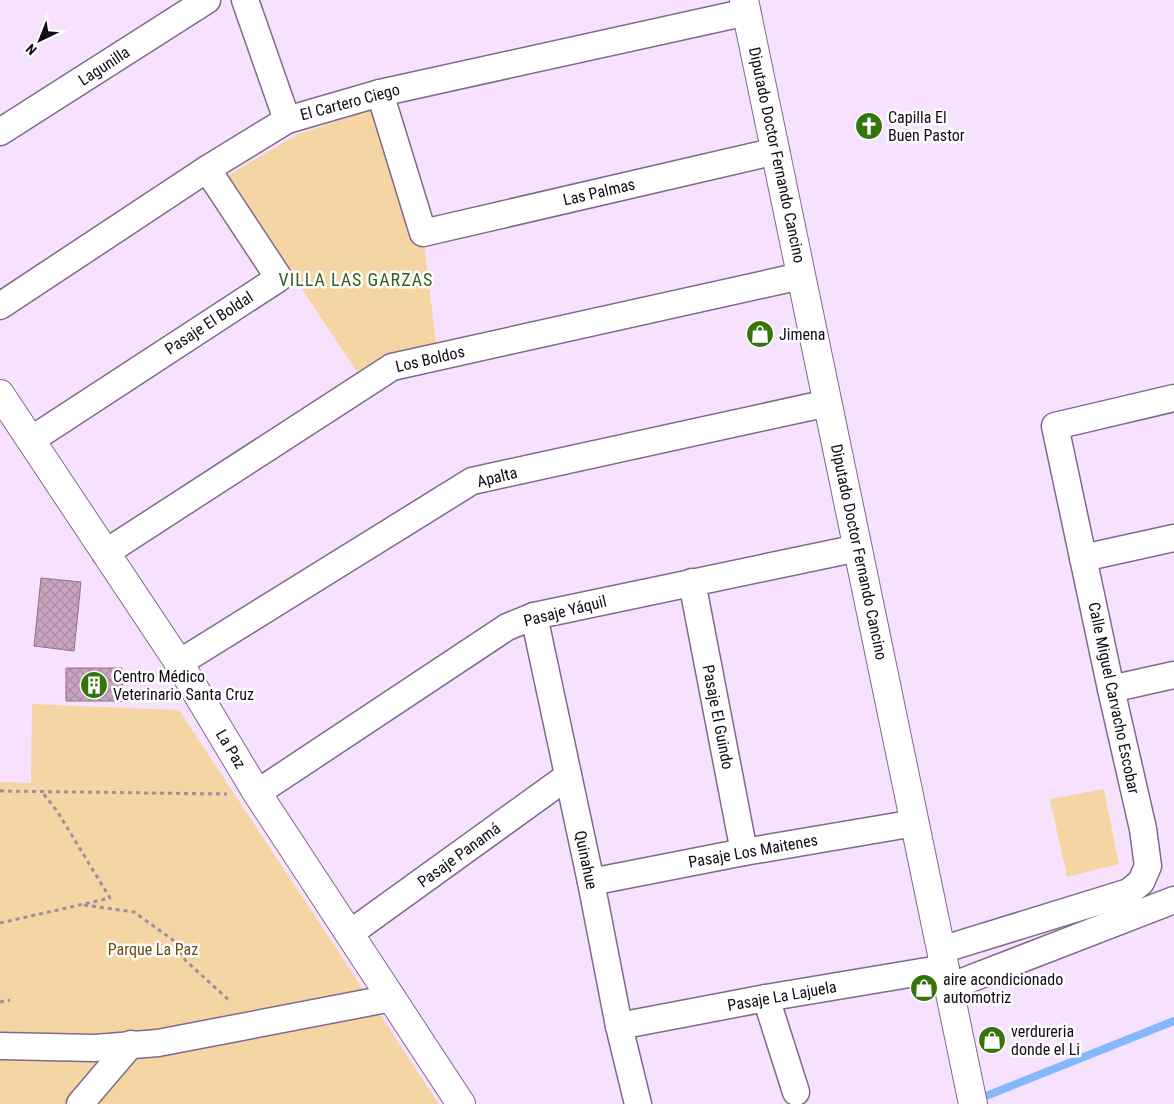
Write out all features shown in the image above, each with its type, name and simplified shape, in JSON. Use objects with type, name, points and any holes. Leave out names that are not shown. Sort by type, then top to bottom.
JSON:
[{"type":"street","name":"Lagunilla","points":[[0,132],[208,0]]},
{"type":"street","points":[[245,0],[286,120]]},
{"type":"street","name":"El Cartero Ciego","points":[[0,306],[207,169],[286,120],[380,93],[746,6]]},
{"type":"street","name":"Diputado Doctor Fernando Cancino","points":[[746,6],[971,1094]]},
{"type":"street","name":"Las Palmas","points":[[380,93],[423,233],[776,151]]},
{"type":"street","name":"Pasaje El Boldal","points":[[31,440],[279,278],[207,169]]},
{"type":"street","name":"Los Boldos","points":[[105,553],[392,367],[802,276]]},
{"type":"street","name":"La Paz","points":[[0,394],[179,663],[257,793],[462,1104]]},
{"type":"street","name":"Calle Miguel Carvacho Escobar","points":[[945,968],[1129,892],[1141,882],[1148,866],[1143,829],[1055,426],[1174,398]]},
{"type":"street","name":"Apalta","points":[[179,663],[472,481],[828,403]]},
{"type":"street","points":[[1083,558],[1174,538]]},
{"type":"street","name":"Pasaje Yáquil","points":[[257,793],[507,627],[534,616],[858,548]]},
{"type":"street","name":"Pasaje El Guindo","points":[[692,582],[744,852]]},
{"type":"street","name":"Quinahue","points":[[534,616],[638,1104]]},
{"type":"street","points":[[1111,689],[1174,675]]},
{"type":"street","name":"Pasaje Panamá","points":[[349,934],[568,776]]},
{"type":"street","name":"Pasaje Los Maitenes","points":[[591,882],[744,852],[915,823]]},
{"type":"street","points":[[945,968],[1174,900]]},
{"type":"street","name":"Pasaje La Lajuela","points":[[620,1026],[766,998],[945,968]]},
{"type":"street","points":[[0,1046],[95,1048],[158,1043],[392,998]]},
{"type":"street","points":[[766,998],[796,1092]]},
{"type":"street","points":[[80,1104],[132,1044]]},
{"type":"path","points":[[0,791],[230,794]]},
{"type":"path","points":[[0,923],[110,898],[57,811],[42,791]]},
{"type":"path","points":[[81,905],[134,912],[173,940],[186,962],[232,1003]]},
{"type":"path","points":[[0,1002],[10,1000]]},
{"type":"green space","points":[[378,107],[423,233],[436,343],[387,354],[357,372],[227,176],[296,135]]},
{"type":"green space","name":"Parque La Paz","points":[[32,704],[179,710],[439,1104],[0,1104],[0,782],[31,783]]},
{"type":"green space","points":[[1104,789],[1119,864],[1067,877],[1050,799]]},
{"type":"building","points":[[41,578],[81,582],[74,651],[34,646]]},
{"type":"building","name":"Centro Médico Veterinario Santa Cruz","points":[[66,668],[122,668],[123,701],[66,701]]},
{"type":"waterway","points":[[976,1100],[1174,1021]]},
{"type":"place","name":"Capilla El Buen Pastor","points":[[869,126]]},
{"type":"place","name":"Jimena","points":[[760,334]]},
{"type":"place","name":"Centro Médico Veterinario Santa Cruz","points":[[94,685]]},
{"type":"place","name":"aire acondicionado automotriz","points":[[924,988]]},
{"type":"place","name":"verdureria donde el Li","points":[[992,1040]]},
{"type":"district","name":"VILLA LAS GARZAS","points":[[356,279]]}]
